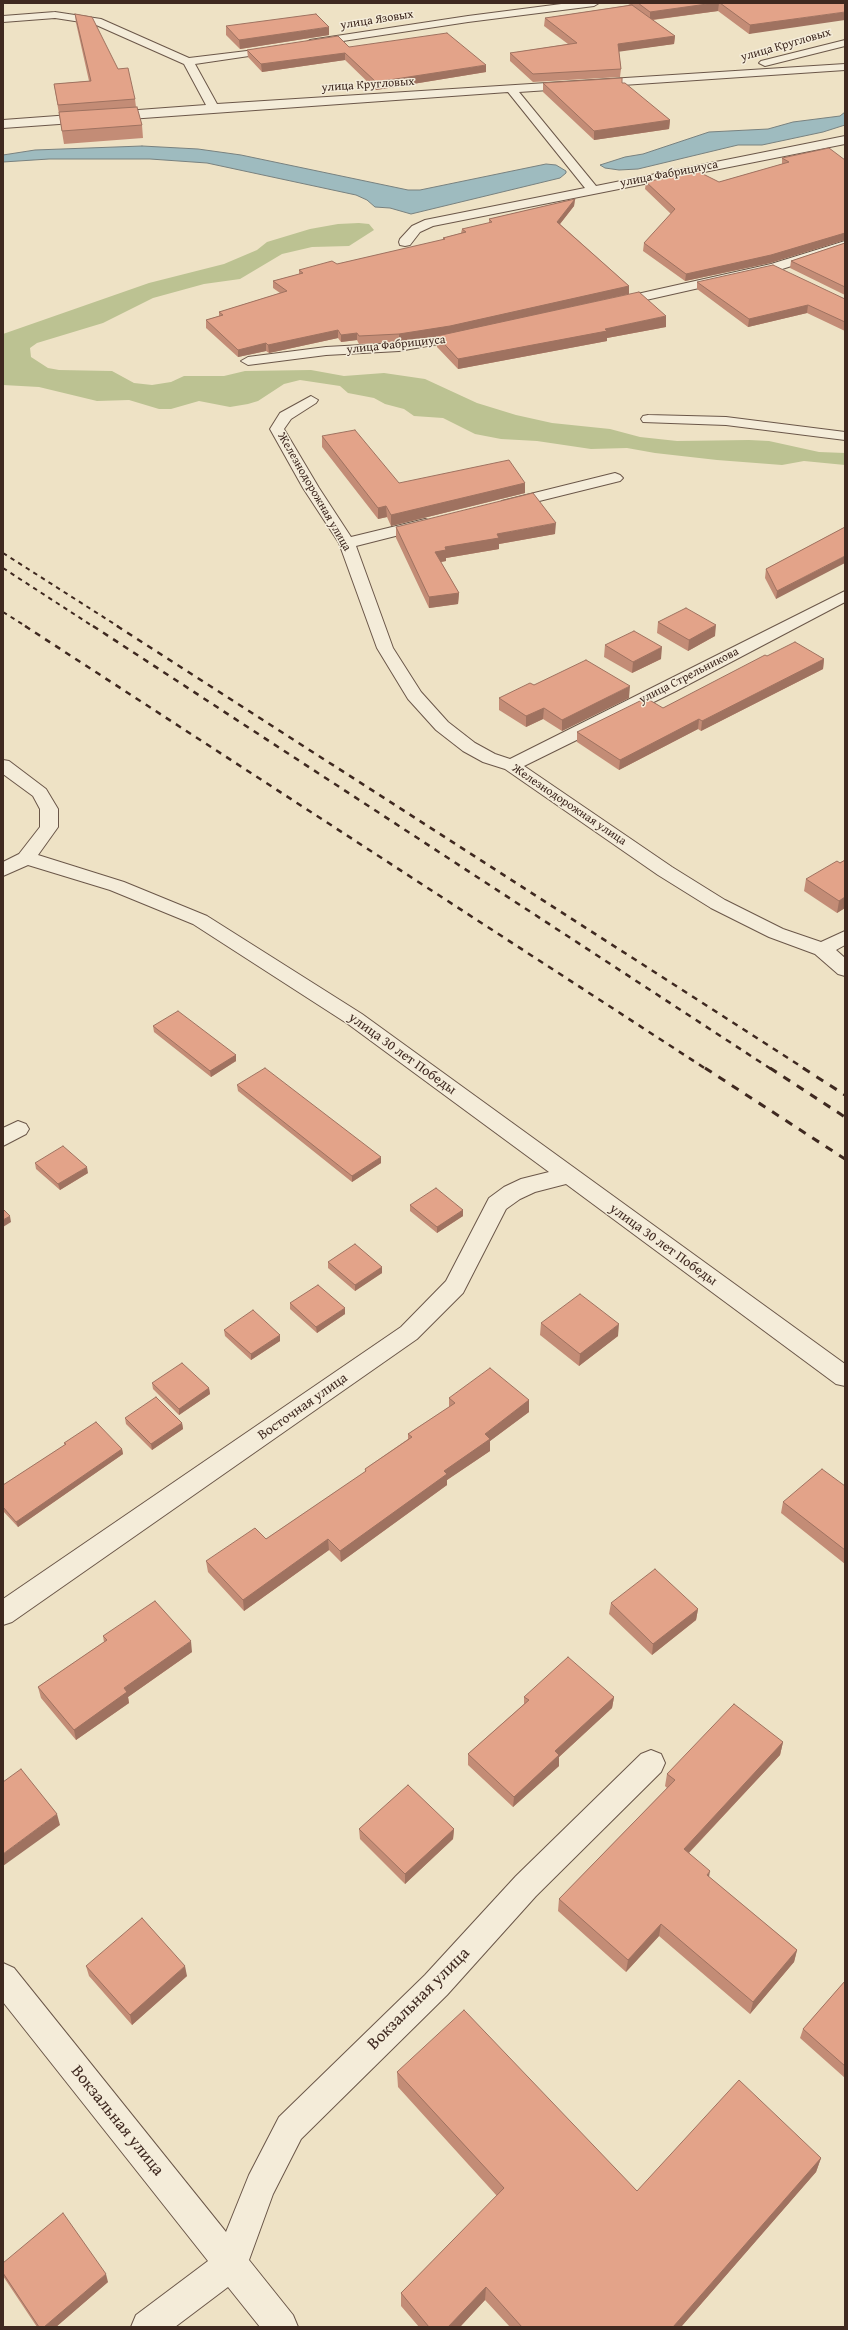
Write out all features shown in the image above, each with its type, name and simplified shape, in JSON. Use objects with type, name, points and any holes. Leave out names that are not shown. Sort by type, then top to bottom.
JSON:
[{"type":"street","name":"улица Язовых","points":[[188,62],[468,19],[594,3]]},
{"type":"street","points":[[457,8],[468,19]]},
{"type":"street","points":[[3,19],[54,15],[91,20],[188,62],[213,108]]},
{"type":"street","name":"улица Кругловых","points":[[735,74],[803,52],[845,43]]},
{"type":"street","name":"улица Кругловых","points":[[3,124],[213,108],[511,90],[845,66]]},
{"type":"street","points":[[511,90],[592,189]]},
{"type":"street","name":"улица Фабрициуса","points":[[405,242],[416,229],[429,223],[592,189],[845,140]]},
{"type":"street","points":[[600,306],[774,267],[845,245]]},
{"type":"street","points":[[774,267],[794,277]]},
{"type":"street","name":"улица Фабрициуса","points":[[248,361],[326,351],[399,346],[480,332]]},
{"type":"street","name":"Железнодорожная улица","points":[[311,400],[285,416],[277,429],[311,488],[347,543],[385,648],[414,695],[442,726],[469,747],[489,758],[511,765],[665,871],[718,904],[776,933],[822,949],[845,968]]},
{"type":"street","points":[[648,419],[726,421],[845,436]]},
{"type":"street","points":[[492,507],[615,478]]},
{"type":"street","points":[[347,543],[439,520]]},
{"type":"street","name":"улица Стрельникова","points":[[511,765],[670,687],[845,596]]},
{"type":"street","points":[[3,765],[40,793],[49,809],[49,827],[26,858],[3,870]]},
{"type":"street","name":"улица 30 лет Победы","points":[[26,858],[117,886],[200,920],[355,1019],[845,1377]]},
{"type":"street","points":[[822,949],[845,936]]},
{"type":"street","name":"Восточная улица","points":[[3,1614],[410,1333],[455,1287],[497,1204],[512,1193],[529,1185],[568,1176]]},
{"type":"street","name":"Вокзальная улица","points":[[231,2264],[260,2186],[290,2128],[436,1985],[526,1886],[651,1763]]},
{"type":"street","name":"Вокзальная улица","points":[[3,1978],[281,2327]]},
{"type":"street","points":[[148,2327],[231,2264]]},
{"type":"green space","points":[[338,224],[369,224],[374,230],[349,246],[312,247],[282,254],[240,279],[204,284],[153,298],[103,323],[37,343],[30,348],[31,357],[48,368],[59,370],[112,371],[134,383],[152,385],[171,382],[184,376],[224,376],[245,371],[311,370],[344,376],[384,373],[425,379],[477,403],[516,415],[552,423],[610,429],[640,437],[677,441],[769,441],[819,452],[845,453],[845,465],[804,461],[782,465],[717,460],[655,453],[627,448],[591,449],[537,441],[501,439],[475,434],[443,418],[414,416],[404,409],[385,404],[374,398],[348,393],[340,386],[300,380],[284,384],[258,401],[248,404],[230,407],[199,401],[171,409],[159,409],[129,400],[97,401],[39,387],[3,385],[3,334],[149,283],[224,264],[257,250],[267,242],[310,229]]},
{"type":"water","points":[[845,112],[845,125],[823,132],[762,145],[738,145],[638,169],[619,170],[605,168],[600,165],[625,157],[643,154],[709,132],[768,129],[793,122],[840,116]]},
{"type":"water","points":[[142,146],[198,149],[241,155],[408,190],[420,190],[546,164],[556,165],[566,171],[566,173],[560,178],[411,214],[390,208],[375,207],[367,200],[356,195],[207,163],[150,159],[49,159],[3,162],[3,155],[35,150]]},
{"type":"building","points":[[638,3],[714,3],[650,12]]},
{"type":"building","points":[[720,3],[845,3],[845,12],[750,25]]},
{"type":"building","points":[[632,5],[675,36],[618,44],[621,69],[533,74],[510,53],[577,43],[545,18]]},
{"type":"building","points":[[75,14],[92,17],[118,69],[128,68],[135,99],[58,105],[54,84],[91,81]]},
{"type":"building","points":[[316,14],[329,27],[239,40],[226,26]]},
{"type":"building","points":[[447,33],[486,65],[376,82],[345,53],[261,64],[247,50],[338,36],[349,47]]},
{"type":"building","points":[[622,78],[622,83],[625,83],[670,120],[594,131],[543,83]]},
{"type":"building","points":[[137,107],[142,125],[62,131],[59,112]]},
{"type":"building","points":[[829,148],[845,160],[845,233],[771,255],[686,274],[644,243],[675,209],[646,182],[697,171],[719,182],[789,162],[782,158]]},
{"type":"building","points":[[575,199],[557,222],[629,286],[450,326],[399,334],[359,336],[357,333],[341,335],[338,330],[268,345],[266,343],[238,350],[206,320],[223,315],[219,312],[287,291],[273,281],[303,273],[299,270],[332,261],[337,264],[445,239],[443,238],[466,232],[462,229],[492,222],[489,219]]},
{"type":"building","points":[[845,243],[845,287],[791,261]]},
{"type":"building","points":[[773,265],[845,299],[845,322],[808,305],[749,319],[697,282]]},
{"type":"building","points":[[639,292],[666,316],[605,329],[607,331],[458,359],[437,336]]},
{"type":"building","points":[[355,430],[399,483],[509,460],[525,483],[391,515],[386,506],[378,508],[322,436]]},
{"type":"building","points":[[533,493],[556,523],[497,534],[499,538],[445,547],[446,550],[435,552],[459,593],[429,597],[396,527]]},
{"type":"building","points":[[845,527],[845,556],[777,591],[766,569]]},
{"type":"building","points":[[686,608],[716,625],[689,640],[658,622]]},
{"type":"building","points":[[634,631],[662,647],[633,662],[605,645]]},
{"type":"building","points":[[795,642],[824,659],[702,721],[699,719],[620,760],[577,732],[646,698],[663,708],[765,655],[767,656]]},
{"type":"building","points":[[586,660],[630,686],[562,720],[544,708],[526,716],[499,698],[530,683],[534,685]]},
{"type":"building","points":[[845,860],[845,897],[839,901],[806,879],[837,861],[840,863]]},
{"type":"building","points":[[178,1011],[236,1055],[210,1071],[153,1026]]},
{"type":"building","points":[[265,1068],[381,1157],[352,1176],[237,1085]]},
{"type":"building","points":[[63,1146],[87,1167],[58,1184],[35,1163]]},
{"type":"building","points":[[436,1188],[463,1210],[437,1227],[410,1205]]},
{"type":"building","points":[[3,1209],[10,1216],[3,1220]]},
{"type":"building","points":[[355,1244],[382,1267],[355,1285],[328,1262]]},
{"type":"building","points":[[318,1285],[345,1308],[316,1327],[290,1303]]},
{"type":"building","points":[[580,1294],[619,1324],[580,1354],[541,1323]]},
{"type":"building","points":[[253,1310],[280,1335],[251,1354],[224,1330]]},
{"type":"building","points":[[182,1363],[209,1388],[179,1409],[152,1383]]},
{"type":"building","points":[[490,1368],[529,1400],[485,1434],[490,1439],[444,1471],[447,1474],[340,1551],[328,1539],[243,1600],[206,1561],[255,1528],[266,1539],[366,1471],[365,1469],[412,1437],[408,1434],[455,1403],[449,1398]]},
{"type":"building","points":[[156,1397],[182,1423],[151,1444],[125,1418]]},
{"type":"building","points":[[96,1422],[122,1449],[16,1522],[3,1507],[3,1485],[66,1444],[64,1443]]},
{"type":"building","points":[[822,1469],[845,1486],[845,1550],[783,1502]]},
{"type":"building","points":[[655,1569],[698,1609],[653,1644],[611,1603]]},
{"type":"building","points":[[155,1601],[191,1641],[124,1688],[127,1692],[74,1730],[38,1687],[107,1640],[103,1636]]},
{"type":"building","points":[[568,1657],[614,1697],[555,1751],[559,1755],[514,1797],[468,1754],[529,1700],[524,1697]]},
{"type":"building","points":[[734,1704],[783,1742],[684,1849],[710,1871],[707,1875],[797,1950],[753,2002],[661,1924],[628,1960],[559,1899],[675,1780],[667,1774]]},
{"type":"building","points":[[21,1769],[57,1814],[3,1854],[3,1782]]},
{"type":"building","points":[[408,1785],[454,1829],[405,1874],[359,1829]]},
{"type":"building","points":[[142,1918],[185,1966],[130,2015],[86,1966]]},
{"type":"building","points":[[845,1981],[845,2066],[803,2029]]},
{"type":"building","points":[[464,2010],[637,2191],[739,2080],[821,2158],[673,2327],[522,2327],[486,2287],[448,2327],[429,2327],[401,2293],[504,2188],[397,2072]]},
{"type":"building","points":[[63,2213],[106,2274],[44,2327],[39,2327],[3,2273],[3,2263]]},
{"type":"railway","points":[[3,553],[119,627]]},
{"type":"railway","points":[[3,568],[94,627]]},
{"type":"railway","points":[[3,612],[27,627]]},
{"type":"railway","points":[[25,626],[706,1069]]},
{"type":"railway","points":[[93,626],[771,1069]]},
{"type":"railway","points":[[117,626],[805,1069]]},
{"type":"railway","points":[[705,1068],[845,1159]]},
{"type":"railway","points":[[770,1068],[845,1117]]},
{"type":"railway","points":[[803,1068],[845,1095]]}]
